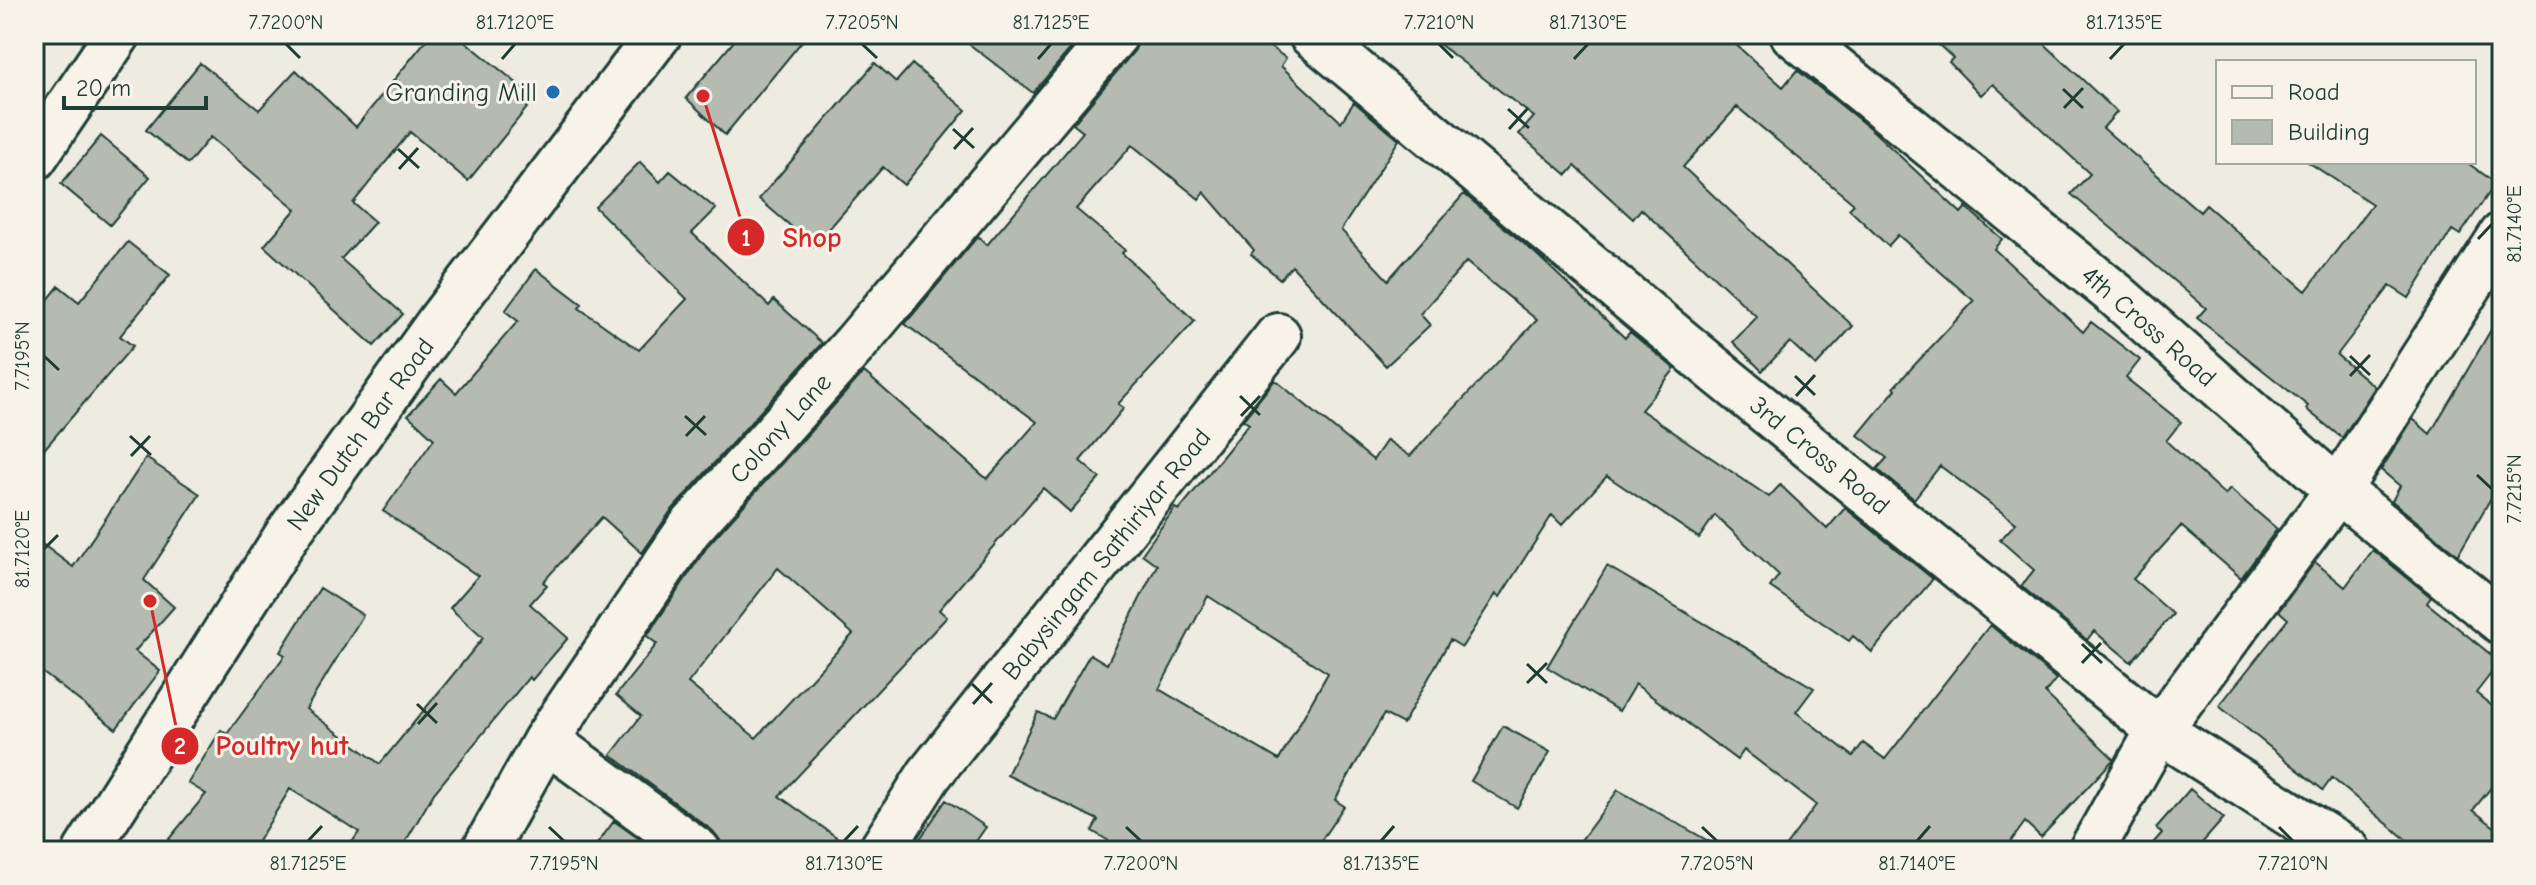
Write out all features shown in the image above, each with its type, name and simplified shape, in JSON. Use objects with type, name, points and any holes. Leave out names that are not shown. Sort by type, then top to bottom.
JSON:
[{"type":"street","points":[[34,158],[118,34]]},
{"type":"street","name":"New Dutch Bar Road","points":[[86,851],[287,535],[440,321],[659,34]]},
{"type":"street","name":"Colony Lane","points":[[484,851],[546,740],[689,529],[855,344],[1116,34]]},
{"type":"street","name":"3rd Cross Road","points":[[1311,34],[1708,364],[2159,730],[2348,851]]},
{"type":"street","name":"4th Cross Road","points":[[1793,34],[2115,294],[2338,490],[2502,622]]},
{"type":"street","points":[[2091,851],[2159,730],[2338,490],[2502,235]]},
{"type":"street","name":"Babysingam Sathiriyar Road","points":[[881,851],[929,775],[1278,336]]},
{"type":"street","points":[[546,740],[698,851]]},
{"type":"building","points":[[431,34],[456,34],[535,98],[468,181],[410,132],[353,203],[375,222],[341,259],[403,314],[374,346],[264,246],[296,209],[210,137],[188,164],[146,130],[200,63],[259,110],[296,70],[356,127]]},
{"type":"building","points":[[740,34],[808,34],[725,135],[686,98]]},
{"type":"building","points":[[956,34],[1083,34],[1033,93]]},
{"type":"building","points":[[1140,34],[1251,34],[1286,58],[1281,66],[1341,122],[1354,102],[1399,140],[1341,230],[1388,280],[1464,194],[1535,253],[1625,338],[1630,332],[1675,369],[1641,410],[1769,497],[1780,485],[1827,529],[1845,508],[1933,579],[1872,652],[1853,636],[1849,641],[1770,587],[1779,575],[1715,515],[1699,538],[1607,476],[1562,525],[1552,515],[1500,597],[1496,594],[1462,647],[1450,640],[1403,724],[1384,714],[1335,800],[1344,806],[1314,851],[1126,851],[1092,831],[1098,820],[1007,775],[1038,712],[1053,719],[1090,654],[1107,664],[1157,565],[1142,554],[1175,508],[1179,510],[1249,424],[1243,420],[1275,380],[1373,460],[1387,440],[1410,456],[1537,320],[1466,262],[1420,314],[1430,325],[1386,366],[1292,266],[1280,279],[1251,254],[1254,250],[1204,192],[1199,199],[1132,145],[1076,209],[1125,250],[1122,253],[1195,321],[1118,404],[1124,408],[1080,461],[1100,478],[1070,512],[1043,488],[939,610],[947,617],[779,796],[856,851],[723,851],[713,831],[611,755],[641,716],[616,695],[657,644],[647,636],[709,544],[864,372],[987,479],[1037,422],[905,324],[978,236],[987,245],[1083,132],[1073,124],[1135,50]],"holes":[[[778,568],[853,634],[756,738],[688,683]],[[1208,596],[1328,673],[1279,760],[1159,689]]]},
{"type":"building","points":[[1426,34],[1724,34],[1783,87],[1797,70],[1872,130],[1961,213],[1966,207],[2002,239],[1994,249],[2083,332],[2091,322],[2140,360],[2126,378],[2181,422],[2166,441],[2225,495],[2230,489],[2277,529],[2241,578],[2181,526],[2133,579],[2173,614],[2131,662],[2094,631],[2087,640],[2021,586],[2034,570],[2000,540],[2016,523],[1940,466],[1914,499],[1877,469],[1887,458],[1858,435],[1896,389],[1894,387],[1974,301],[1898,235],[1888,246],[1849,209],[1854,204],[1737,107],[1683,167],[1853,326],[1816,366],[1790,342],[1762,371],[1733,342],[1757,317],[1641,209],[1633,219],[1575,166],[1567,175],[1519,134],[1534,117]]},
{"type":"building","points":[[1927,34],[2034,34],[2117,112],[2103,128],[2200,212],[2206,205],[2306,291],[2372,204],[2311,164],[2469,164],[2496,183],[2460,235],[2452,230],[2409,298],[2390,286],[2337,355],[2375,387],[2342,438],[2306,409],[2308,406],[2197,318],[2206,308],[2071,194],[2090,174],[1993,84],[1981,95],[1949,62],[1953,58]]},
{"type":"building","points":[[875,63],[896,82],[912,64],[966,110],[904,185],[883,167],[814,246],[759,199]]},
{"type":"building","points":[[101,136],[150,177],[110,225],[61,184]]},
{"type":"building","points":[[640,162],[660,182],[670,171],[716,209],[692,233],[769,306],[774,300],[822,343],[670,512],[642,553],[602,517],[543,582],[547,585],[530,604],[568,638],[532,680],[529,677],[434,793],[400,851],[346,851],[359,832],[290,789],[252,851],[159,851],[206,794],[188,783],[221,730],[227,734],[285,655],[280,652],[320,588],[363,615],[306,709],[380,764],[483,638],[450,608],[478,576],[383,511],[434,439],[408,415],[441,379],[456,393],[518,321],[505,311],[536,269],[582,304],[579,308],[639,350],[687,299],[595,207]]},
{"type":"building","points":[[128,242],[170,275],[120,336],[133,346],[34,461],[34,317],[59,286],[79,302]]},
{"type":"building","points":[[2502,311],[2502,479],[2458,555],[2392,501],[2400,486],[2381,470],[2413,419],[2430,434]]},
{"type":"building","points":[[146,458],[200,494],[144,580],[174,607],[135,651],[160,671],[116,729],[34,666],[34,538],[73,567]]},
{"type":"building","points":[[2373,550],[2431,597],[2427,603],[2500,662],[2476,693],[2502,714],[2502,774],[2473,810],[2502,833],[2502,851],[2420,851],[2332,778],[2323,790],[2219,706],[2288,619],[2279,611],[2315,562],[2345,587]]},
{"type":"building","points":[[1607,566],[1814,688],[1796,712],[1853,756],[1863,743],[1885,759],[1990,625],[2056,679],[2045,693],[2114,759],[2041,837],[2025,822],[2004,851],[1782,851],[1816,805],[1744,750],[1737,760],[1635,684],[1619,711],[1547,667]]},
{"type":"building","points":[[1503,726],[1550,752],[1517,808],[1471,781]]},
{"type":"building","points":[[2190,789],[2224,818],[2195,851],[2146,851],[2162,833],[2156,828]]},
{"type":"building","points":[[1618,790],[1726,851],[1573,851]]},
{"type":"building","points":[[946,800],[986,827],[969,851],[912,851]]},
{"type":"building","points":[[614,821],[656,851],[592,851]]},
{"type":"place","name":"Granding Mill","points":[[553,92]]},
{"type":"place","name":"Shop","points":[[703,96]]},
{"type":"place","name":"Poultry hut","points":[[150,601]]}]
